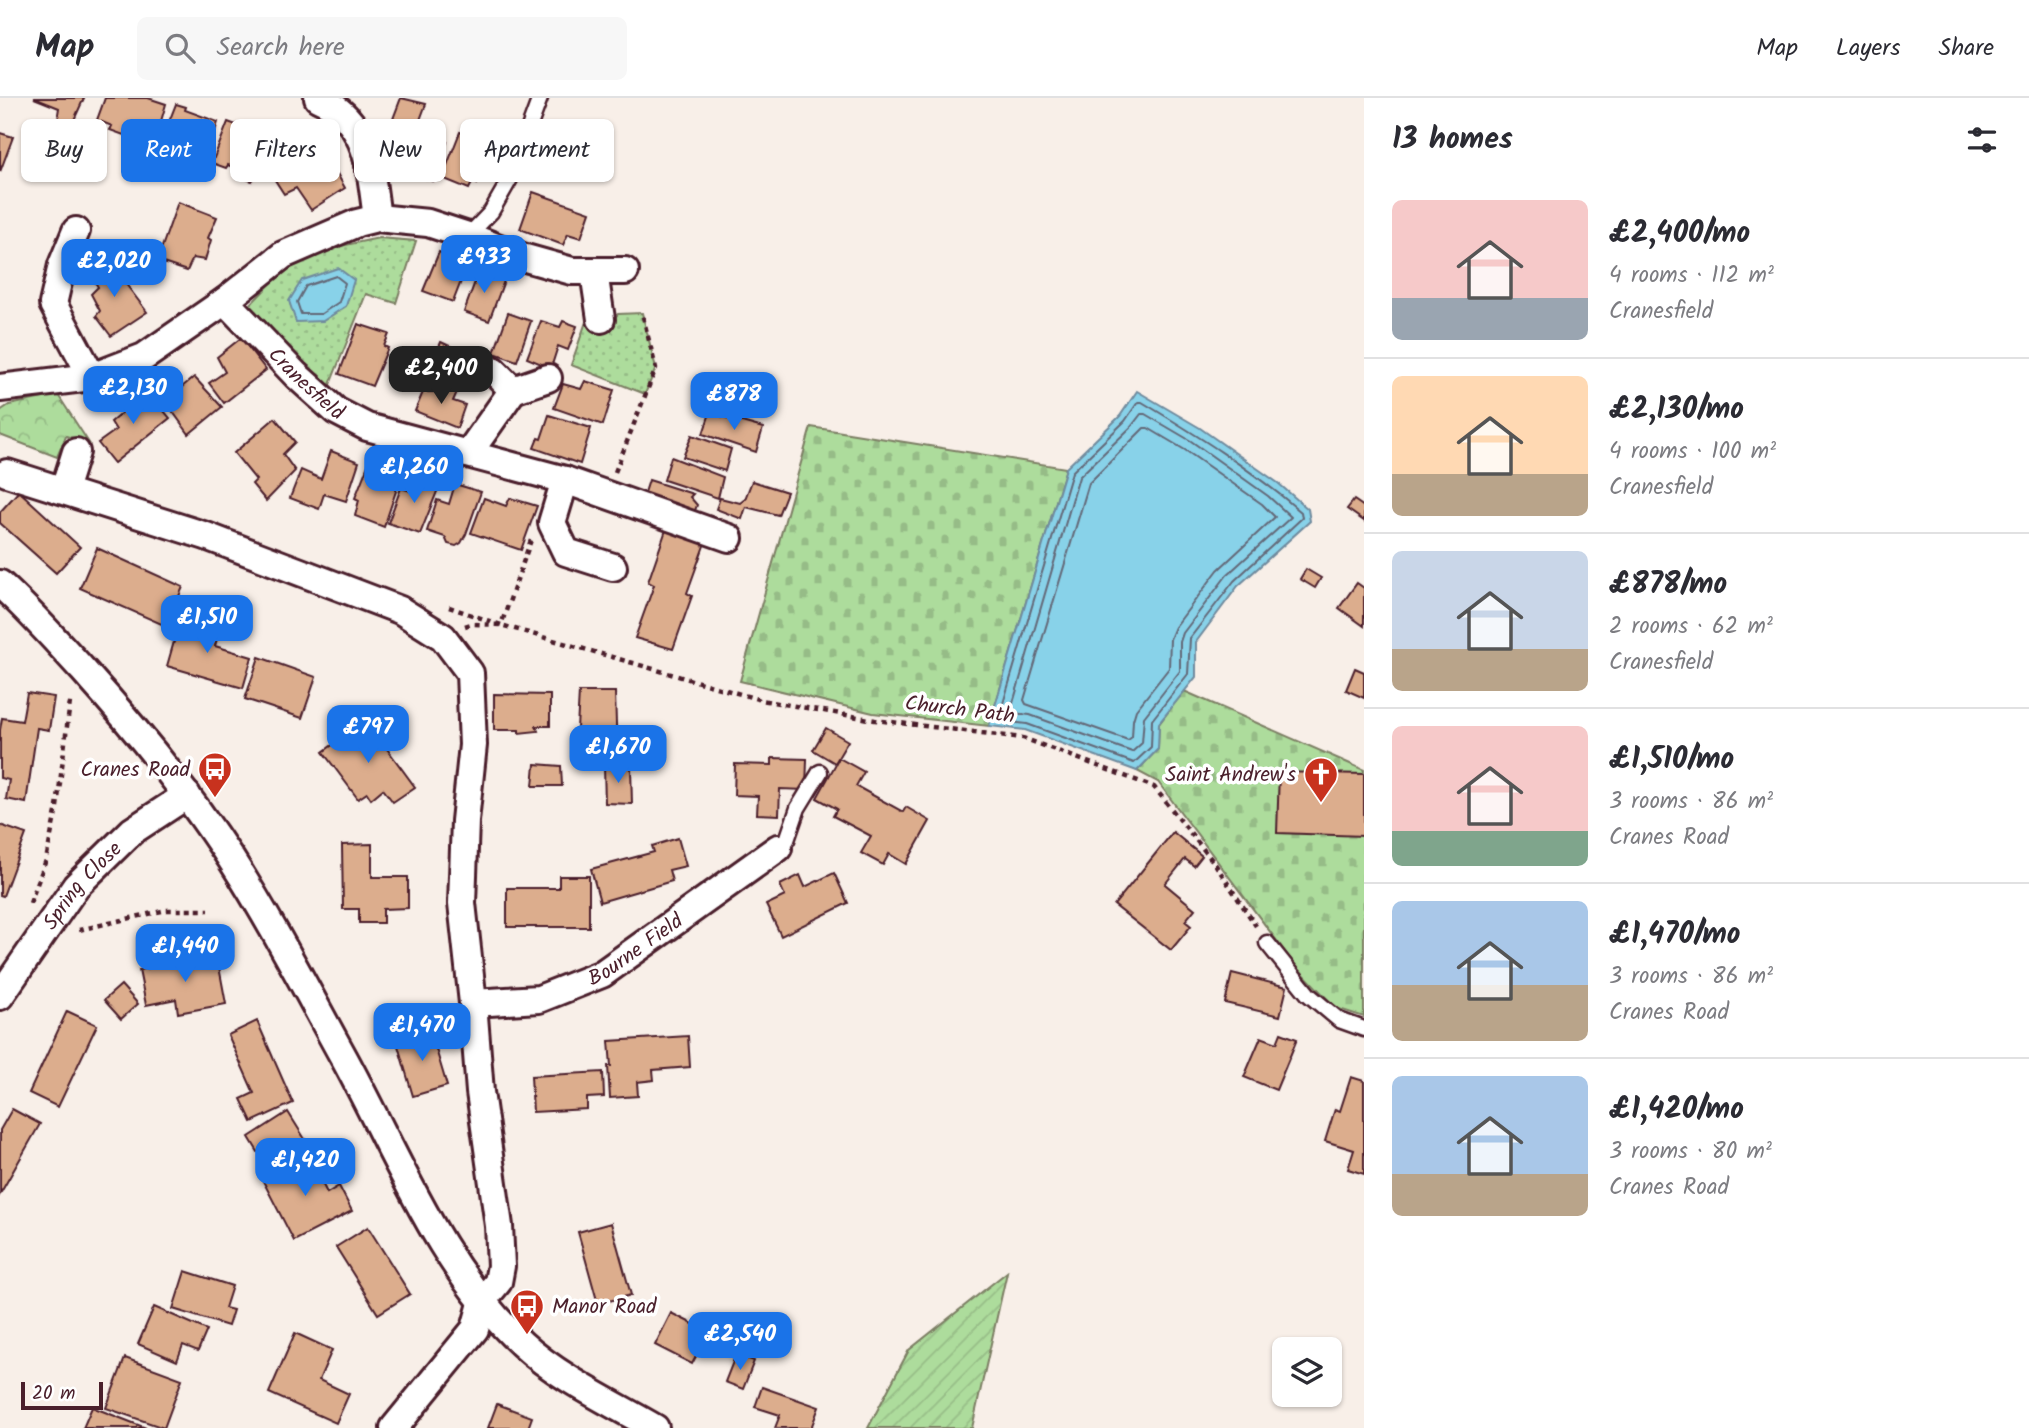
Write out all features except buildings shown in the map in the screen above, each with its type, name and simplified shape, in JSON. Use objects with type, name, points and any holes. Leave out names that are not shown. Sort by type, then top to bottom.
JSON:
[{"type":"street","points":[[318,98],[329,103],[349,121],[364,143],[377,218]]},
{"type":"street","points":[[0,388],[92,377],[144,357],[225,302],[283,255],[357,223],[377,218],[428,223],[522,257],[572,271],[625,271]]},
{"type":"street","points":[[76,231],[62,265],[53,304],[92,377]]},
{"type":"street","points":[[594,272],[601,319]]},
{"type":"street","name":"Cranesfield","points":[[225,302],[335,411],[367,427],[565,480],[729,538]]},
{"type":"street","points":[[485,361],[513,390]]},
{"type":"street","points":[[468,454],[513,390],[548,378]]},
{"type":"street","points":[[64,490],[76,452]]},
{"type":"street","points":[[6,473],[206,536],[400,610],[443,637],[470,673],[473,745],[465,821],[463,904],[480,1092],[499,1226],[501,1266],[498,1282],[483,1300],[475,1329],[394,1428]]},
{"type":"street","points":[[565,480],[552,523],[566,552],[613,568]]},
{"type":"street","points":[[0,584],[28,610],[159,758],[231,859],[365,1097],[426,1216],[483,1300],[522,1344],[572,1380],[655,1428]]},
{"type":"street","name":"Spring Close","points":[[0,996],[75,886],[132,831],[187,795]]},
{"type":"street","name":"Bourne Field","points":[[473,1003],[539,999],[603,974],[778,848]]},
{"type":"lane","points":[[468,236],[491,212],[510,178],[540,98]]},
{"type":"lane","points":[[778,848],[787,841],[798,808],[820,772]]},
{"type":"lane","points":[[1267,943],[1308,994],[1339,1020],[1364,1030]]},
{"type":"path","points":[[605,495],[656,368],[642,313]]},
{"type":"path","points":[[501,625],[533,535]]},
{"type":"path","name":"Church Path","points":[[443,637],[471,624],[501,625],[761,700],[875,720],[1023,738],[1154,787],[1214,864],[1267,943]]},
{"type":"path","points":[[27,910],[49,846],[57,807],[70,702]]},
{"type":"path","points":[[75,931],[166,910],[209,910]]},
{"type":"green space","points":[[379,238],[416,241],[396,303],[366,294],[327,392],[245,310],[288,266],[336,247]]},
{"type":"green space","points":[[642,313],[656,368],[645,394],[571,365],[587,319]]},
{"type":"green space","points":[[58,395],[89,443],[66,436],[57,457],[0,435],[0,411],[9,405]]},
{"type":"green space","points":[[811,427],[1066,468],[989,726],[873,713],[740,681]]},
{"type":"green space","points":[[1184,691],[1364,770],[1364,1017],[1336,1008],[1295,965],[1158,782],[1137,771],[1158,749],[1159,724]]},
{"type":"green space","points":[[1007,1272],[972,1428],[868,1428],[909,1350]]},
{"type":"water","points":[[338,268],[354,280],[346,306],[323,321],[296,322],[289,301],[302,280]]},
{"type":"water","points":[[1137,391],[1200,428],[1278,483],[1308,509],[1310,521],[1238,586],[1196,642],[1196,677],[1159,723],[1158,749],[1137,771],[1025,730],[989,726],[1066,468],[1120,416]]},
{"type":"place","name":"Cranes Road","points":[[215,799]]},
{"type":"place","name":"Saint Andrew's","points":[[1321,804]]},
{"type":"place","name":"Manor Road","points":[[527,1336]]}]
